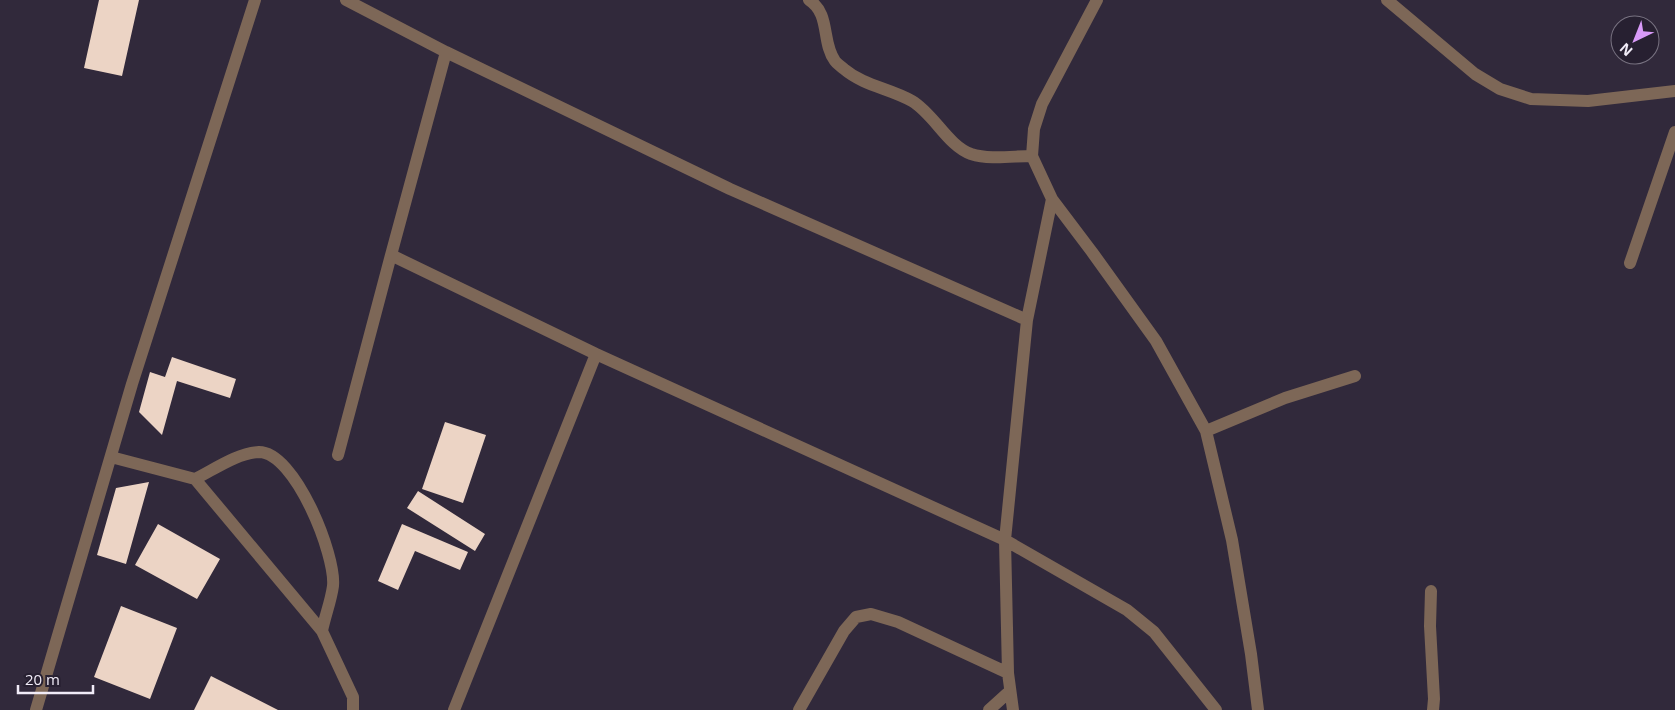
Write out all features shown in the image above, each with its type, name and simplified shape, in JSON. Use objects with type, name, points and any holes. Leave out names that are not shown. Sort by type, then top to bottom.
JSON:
[{"type":"street","points":[[36,710],[132,384],[254,0]]},
{"type":"street","points":[[346,0],[446,52],[730,189],[1027,320]]},
{"type":"street","points":[[809,0],[814,3],[824,18],[827,40],[835,61],[851,75],[870,85],[913,102],[937,123],[954,143],[970,154],[989,157],[1032,156]]},
{"type":"street","points":[[1097,0],[1042,104],[1034,129],[1032,156],[1052,200],[1092,252],[1156,342],[1206,431],[1232,540],[1251,654],[1258,710]]},
{"type":"street","points":[[1387,0],[1475,74],[1500,88],[1531,99],[1588,101],[1675,91]]},
{"type":"street","points":[[338,455],[446,52]]},
{"type":"street","points":[[1630,263],[1675,132]]},
{"type":"street","points":[[1013,710],[1008,673],[1005,540],[1027,320],[1052,200]]},
{"type":"street","points":[[391,255],[596,354],[1005,540],[1127,610],[1154,632],[1216,710]]},
{"type":"street","points":[[454,710],[596,354]]},
{"type":"street","points":[[1206,431],[1285,398],[1355,376]]},
{"type":"street","points":[[195,478],[244,454],[261,452],[280,460],[292,474],[317,520],[331,558],[333,586],[322,631]]},
{"type":"street","points":[[110,457],[195,478],[322,631],[353,697],[353,710]]},
{"type":"street","points":[[1431,591],[1430,626],[1433,710]]},
{"type":"street","points":[[799,710],[844,631],[856,617],[871,614],[898,622],[1008,673]]},
{"type":"street","points":[[989,710],[1010,691]]},
{"type":"building","points":[[99,0],[139,0],[122,76],[84,68]]},
{"type":"building","points":[[172,357],[236,379],[230,398],[177,381],[162,435],[139,412],[150,372],[165,377]]},
{"type":"building","points":[[445,422],[486,435],[463,503],[422,489]]},
{"type":"building","points":[[149,482],[126,564],[97,555],[116,488]]},
{"type":"building","points":[[418,491],[485,534],[475,551],[407,508]]},
{"type":"building","points":[[158,524],[220,559],[197,599],[135,565]]},
{"type":"building","points":[[402,524],[468,552],[460,570],[415,551],[398,590],[378,581]]},
{"type":"building","points":[[121,606],[177,628],[150,699],[94,677]]},
{"type":"building","points":[[211,676],[278,710],[194,710]]}]
